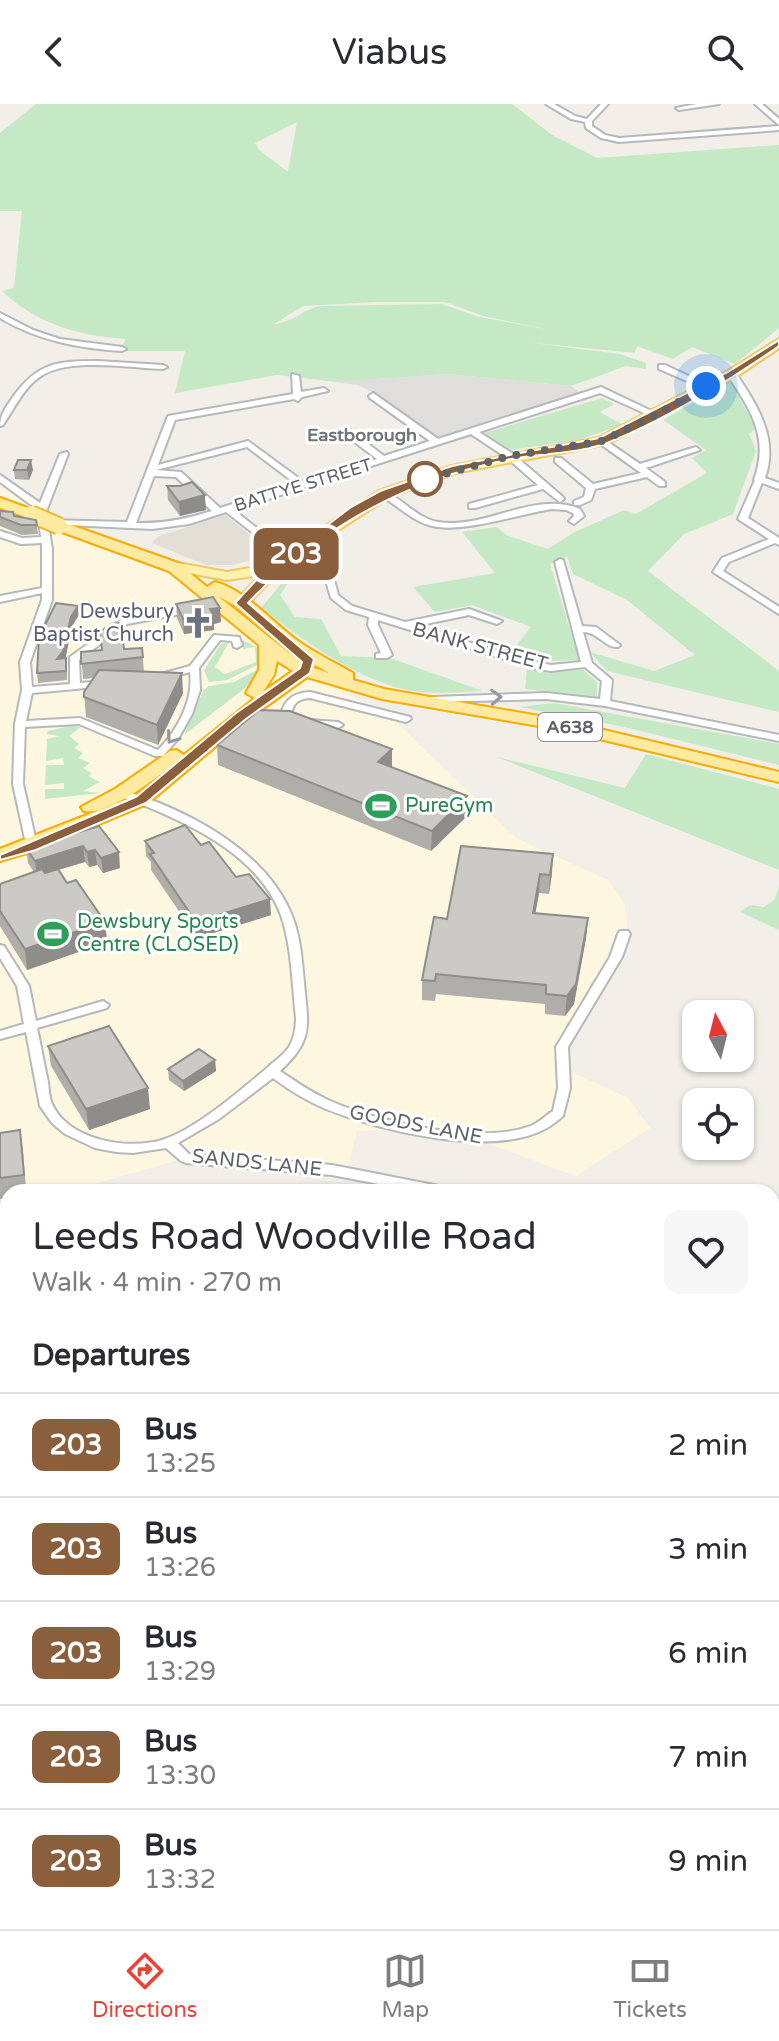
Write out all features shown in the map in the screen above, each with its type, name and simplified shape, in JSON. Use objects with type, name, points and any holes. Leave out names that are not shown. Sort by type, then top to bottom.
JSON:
[{"type":"highway","name":"A638","points":[[0,503],[172,566],[293,645],[312,665],[360,686]]},
{"type":"highway","name":"A638","points":[[222,599],[267,644],[360,686],[419,701],[562,725],[779,777]]},
{"type":"highway","points":[[254,693],[269,672],[271,658],[267,644]]},
{"type":"highway","points":[[0,855],[141,800],[312,665]]},
{"type":"highway","points":[[0,847],[29,842],[121,793],[173,758],[254,693],[312,665]]},
{"type":"highway","points":[[280,688],[310,682],[360,686]]},
{"type":"main road","points":[[222,599],[264,579],[355,509],[384,494],[452,470],[510,456],[602,441],[732,374],[779,343]]},
{"type":"main road","points":[[172,566],[227,576],[280,567]]},
{"type":"main road","points":[[222,599],[280,567]]},
{"type":"street","points":[[549,104],[573,118],[589,121]]},
{"type":"street","points":[[605,104],[589,121],[588,127],[593,133],[619,140],[779,125],[775,115],[758,104]]},
{"type":"street","points":[[679,108],[716,104]]},
{"type":"street","points":[[0,315],[31,335],[73,345],[122,349]]},
{"type":"street","points":[[0,423],[35,376],[45,369],[89,364],[163,367]]},
{"type":"street","points":[[662,367],[706,386]]},
{"type":"street","points":[[732,374],[763,420],[769,445],[765,470],[743,519],[777,541]]},
{"type":"street","points":[[295,376],[298,398]]},
{"type":"street","name":"BATTYE STREET","points":[[44,518],[130,526],[171,525],[601,390],[656,415]]},
{"type":"street","points":[[130,526],[173,417],[253,401],[320,393]]},
{"type":"street","points":[[373,396],[438,443]]},
{"type":"street","points":[[347,432],[384,460]]},
{"type":"street","points":[[474,432],[510,456],[560,499]]},
{"type":"street","points":[[602,441],[662,484]]},
{"type":"street","points":[[151,471],[248,444],[303,485]]},
{"type":"street","points":[[640,467],[696,450]]},
{"type":"street","points":[[29,842],[18,784],[20,724],[27,690],[25,662],[45,608],[48,567],[44,518],[64,454]]},
{"type":"street","points":[[558,460],[591,487]]},
{"type":"street","points":[[151,471],[178,474],[280,551]]},
{"type":"street","points":[[591,487],[650,474]]},
{"type":"street","points":[[0,478],[44,518]]},
{"type":"street","points":[[759,480],[779,486]]},
{"type":"street","points":[[472,506],[545,486]]},
{"type":"street","points":[[577,503],[588,498],[591,487]]},
{"type":"street","points":[[384,494],[437,524],[474,524],[562,504],[577,511],[578,519],[574,521]]},
{"type":"street","points":[[0,534],[21,541],[45,540]]},
{"type":"street","name":"BANK STREET","points":[[318,537],[334,596],[343,605],[533,665],[551,668],[587,664]]},
{"type":"street","points":[[777,541],[725,560],[718,572],[779,611]]},
{"type":"street","points":[[560,562],[587,664],[607,680],[605,703]]},
{"type":"street","points":[[0,599],[45,590]]},
{"type":"street","points":[[28,595],[45,608]]},
{"type":"street","points":[[175,598],[181,611]]},
{"type":"street","points":[[75,687],[74,659],[124,622],[222,599]]},
{"type":"street","points":[[401,625],[469,612],[497,621]]},
{"type":"street","points":[[374,617],[373,625],[387,655],[380,656]]},
{"type":"street","points":[[577,629],[593,629],[615,645]]},
{"type":"street","points":[[150,679],[194,668],[217,637],[236,639],[237,645]]},
{"type":"street","points":[[20,724],[80,721],[159,754],[174,741],[197,684],[194,668]]},
{"type":"street","points":[[27,690],[109,683]]},
{"type":"street","points":[[338,725],[284,722],[288,703],[298,695],[310,695],[406,719]]},
{"type":"street","points":[[419,701],[546,696],[605,703],[779,738]]},
{"type":"street","points":[[0,949],[23,986],[41,1090],[55,1120],[96,1144],[120,1148],[169,1143],[233,1102],[294,1050],[302,1031],[291,930],[285,910],[263,874],[250,861],[205,833],[121,793]]},
{"type":"street","name":"GOODS LANE","points":[[271,1071],[298,1090],[339,1110],[416,1128],[498,1140],[537,1130],[559,1113],[564,1088],[562,1047],[616,957],[624,934]]},
{"type":"street","points":[[0,1035],[103,1005]]},
{"type":"street","name":"SANDS LANE","points":[[169,1143],[186,1158],[332,1170],[403,1184]]},
{"type":"shaded area","points":[[447,374],[571,386],[581,393],[439,439],[375,393],[357,385],[335,382]]},
{"type":"shaded area","points":[[0,478],[63,521],[59,526],[172,566],[305,670],[393,719],[516,838],[608,880],[625,904],[627,927],[616,957],[562,1047],[564,1069],[628,1098],[650,1128],[576,1176],[476,1139],[416,1128],[357,1131],[347,1169],[186,1158],[94,1184],[0,1184]]},
{"type":"shaded area","points":[[225,515],[275,555],[232,565],[206,565],[152,543],[159,536]]},
{"type":"green space","points":[[36,104],[512,104],[552,135],[597,158],[779,145],[779,328],[735,364],[692,347],[673,359],[637,346],[635,353],[525,342],[620,354],[646,363],[646,369],[626,366],[571,386],[447,374],[335,382],[277,375],[175,393],[185,351],[119,351],[126,339],[92,335],[44,320],[2,291],[14,288],[22,211],[0,211],[0,133]],"holes":[[[297,122],[288,171],[287,171],[259,150],[255,143]],[[445,302],[483,316],[551,330],[479,317],[442,304],[321,306],[274,324],[303,306]]]},
{"type":"green space","points":[[730,381],[756,428],[749,434],[756,451],[733,514],[684,534],[648,571],[779,671],[779,712],[607,671],[590,652],[654,671],[695,655],[627,600],[573,574],[567,556],[550,564],[579,660],[547,661],[513,650],[531,627],[472,605],[435,612],[413,587],[495,573],[462,532],[497,527],[506,535],[548,549],[573,533],[624,510],[636,514],[707,473],[692,458],[706,450],[663,420]]},
{"type":"green space","points":[[602,398],[614,404],[600,412],[623,425],[578,440],[510,450],[485,433]]},
{"type":"green space","points":[[307,553],[280,595],[295,617],[321,619],[341,656],[390,658],[483,691],[417,692],[376,680],[325,653],[261,608]]},
{"type":"green space","points":[[243,640],[260,649],[263,662],[227,680],[209,682],[204,670],[221,644],[229,642],[215,667],[225,674],[256,662],[255,647],[243,649]]},
{"type":"green space","points":[[260,668],[257,679],[184,735],[203,691],[209,686],[234,682]]},
{"type":"green space","points":[[527,668],[548,673],[583,670],[597,682],[597,697],[525,689]]},
{"type":"green space","points":[[554,703],[779,744],[779,765],[620,726],[519,707]]},
{"type":"green space","points":[[81,727],[69,736],[79,744],[74,748],[83,753],[78,758],[90,763],[83,768],[92,773],[88,776],[100,782],[83,791],[101,793],[45,799],[45,789],[64,789],[64,783],[45,785],[46,765],[64,765],[63,758],[46,761],[47,739],[59,736],[47,734],[48,731]]},
{"type":"green space","points":[[646,754],[779,789],[779,870],[497,757],[625,788]]},
{"type":"green space","points":[[779,886],[779,930],[740,912],[750,905],[764,907],[775,899]]},
{"type":"building","points":[[18,460],[31,460],[27,470],[14,470]]},
{"type":"building","points":[[192,482],[205,495],[179,502],[167,486],[180,486]]},
{"type":"building","points":[[0,511],[36,520],[37,525],[21,525],[0,517]]},
{"type":"building","points":[[213,597],[220,608],[210,609],[213,615],[183,619],[176,604]]},
{"type":"building","points":[[56,603],[78,606],[71,617],[63,651],[57,659],[66,658],[66,671],[37,673],[39,637]]},
{"type":"building","points":[[121,623],[124,649],[142,648],[143,657],[81,664],[81,652],[102,650],[100,632],[111,624]]},
{"type":"building","points":[[99,670],[182,673],[157,725],[84,697],[84,692]]},
{"type":"building","points":[[259,710],[290,711],[392,749],[378,762],[467,796],[432,831],[217,745]]},
{"type":"building","points":[[185,825],[201,845],[209,842],[236,877],[249,874],[270,899],[196,922],[150,854],[154,853],[145,841]]},
{"type":"building","points":[[99,826],[119,852],[101,858],[95,850],[87,852],[83,846],[35,861],[26,848]]},
{"type":"building","points":[[461,846],[553,854],[550,875],[540,874],[533,913],[588,918],[576,984],[567,996],[546,994],[546,985],[436,974],[435,981],[422,980],[434,917],[447,919]]},
{"type":"building","name":"Dewsbury Sports Centre (CLOSED)","points":[[42,869],[45,873],[58,869],[67,883],[76,880],[105,922],[25,949],[0,911],[0,884]]},
{"type":"building","points":[[109,1026],[148,1088],[86,1109],[48,1046]]},
{"type":"building","points":[[199,1049],[215,1060],[183,1081],[168,1069]]},
{"type":"building","points":[[20,1130],[24,1175],[0,1178],[0,1133]]},
{"type":"bus line","name":"203","points":[[0,855],[31,846],[141,800],[241,716],[305,670],[309,661],[241,603],[264,579],[355,509],[384,494],[452,470],[510,456],[602,441],[656,415],[713,381],[732,374],[779,343]]},
{"type":"place","name":"Dewsbury Baptist Church","points":[[198,623]]},
{"type":"place","name":"PureGym","points":[[381,806]]},
{"type":"place","name":"Dewsbury Sports Centre (CLOSED)","points":[[53,934]]},
{"type":"district","name":"Eastborough","points":[[362,435]]},
{"type":"route","points":[[425,479],[422,480],[510,456],[602,441],[630,429],[706,386]]}]
